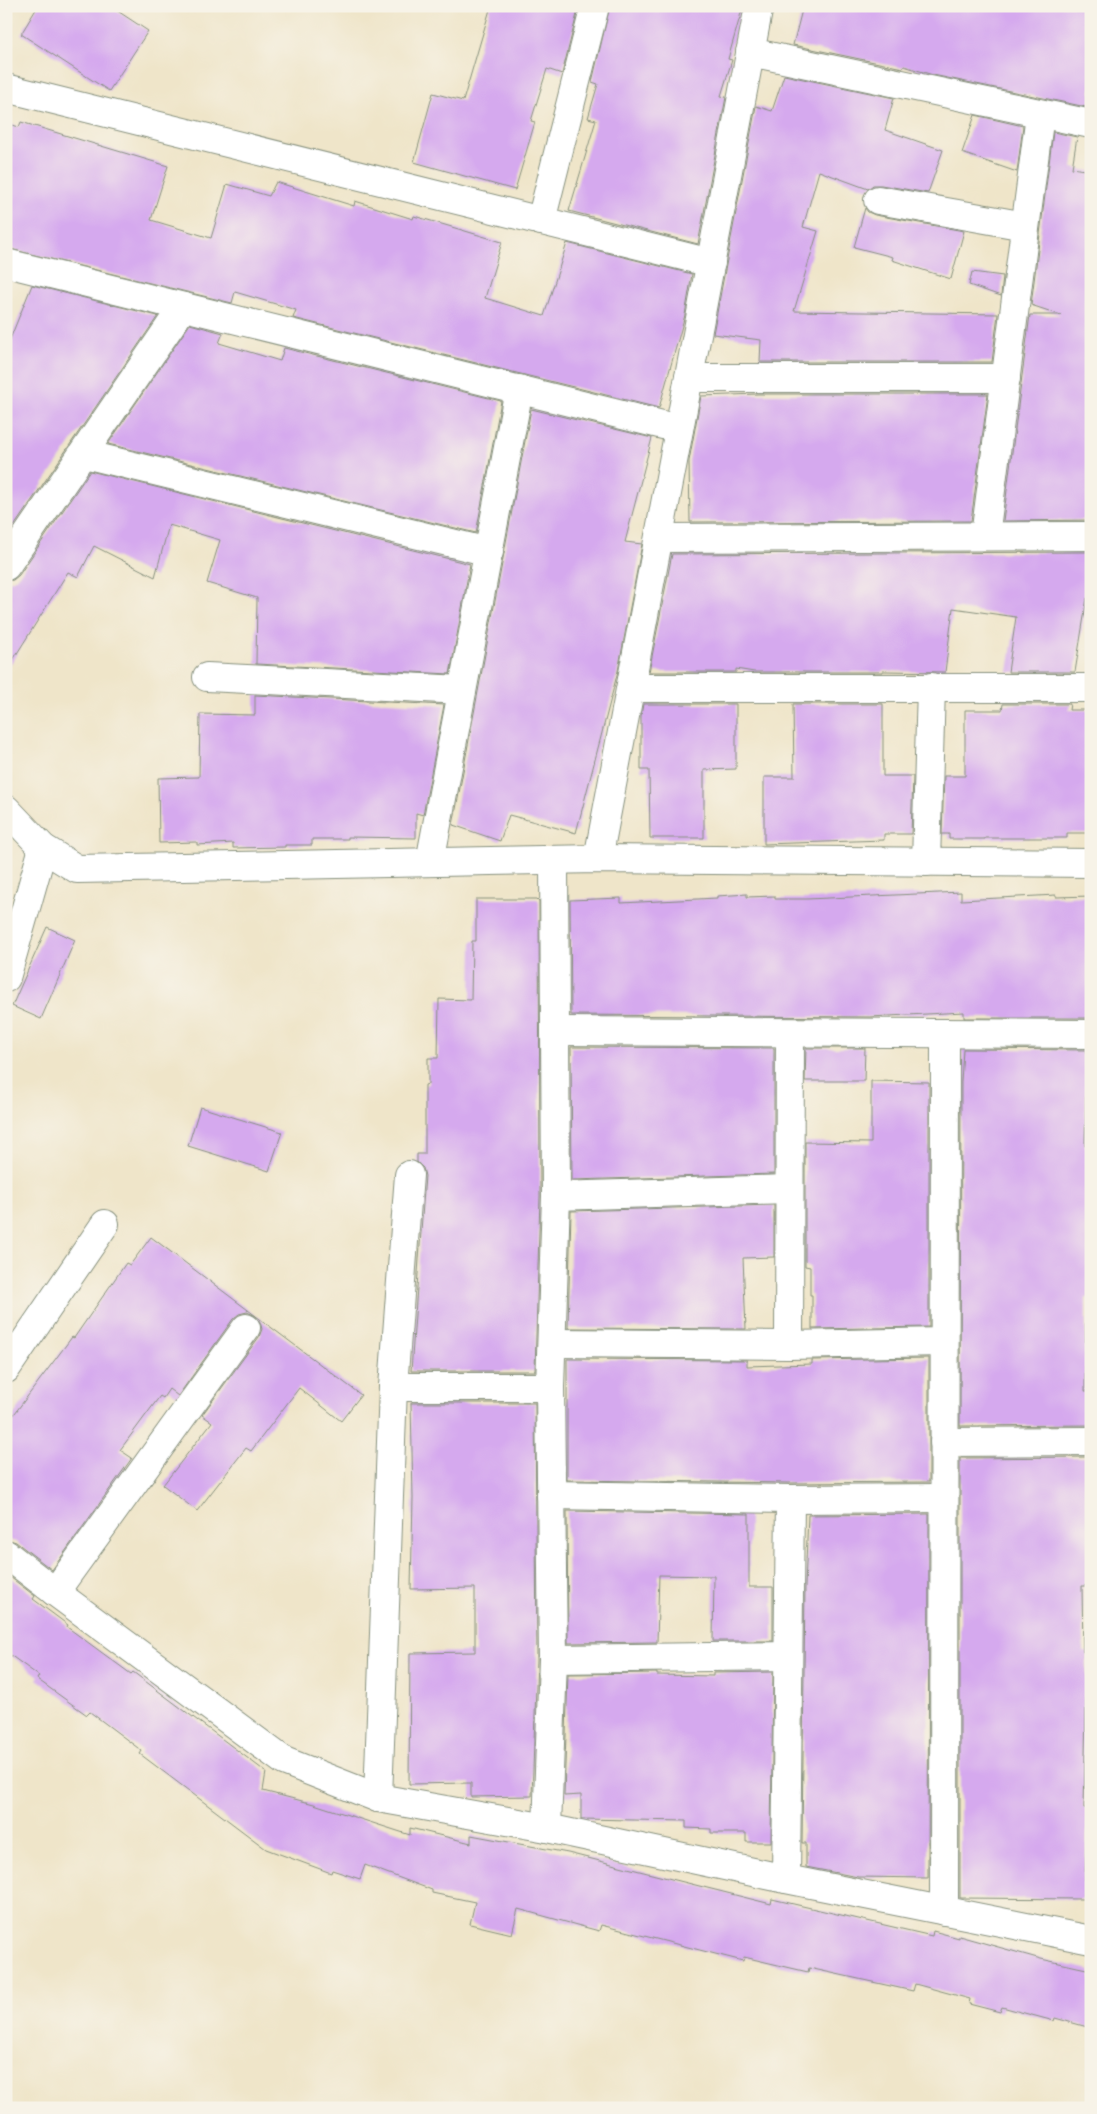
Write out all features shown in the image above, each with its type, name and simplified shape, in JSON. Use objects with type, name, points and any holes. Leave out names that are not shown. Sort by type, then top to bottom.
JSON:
[{"type":"street","points":[[541,221],[595,6]]},
{"type":"street","points":[[598,859],[759,6]]},
{"type":"street","points":[[750,52],[1091,124]]},
{"type":"street","points":[[6,88],[711,263]]},
{"type":"street","points":[[985,536],[1040,114]]},
{"type":"street","points":[[878,200],[1025,226]]},
{"type":"street","points":[[10,272],[183,307],[679,429]]},
{"type":"street","points":[[6,566],[183,307]]},
{"type":"street","points":[[689,378],[1006,378]]},
{"type":"street","points":[[430,862],[519,389]]},
{"type":"street","points":[[84,454],[489,552]]},
{"type":"street","points":[[659,538],[1091,536]]},
{"type":"street","points":[[207,677],[462,690]]},
{"type":"street","points":[[926,862],[931,687]]},
{"type":"street","points":[[631,688],[1091,688]]},
{"type":"street","points":[[6,809],[43,848],[78,869],[598,859],[1091,863]]},
{"type":"street","points":[[6,978],[43,848]]},
{"type":"street","points":[[547,1828],[553,1660],[550,1387],[556,1196],[554,860]]},
{"type":"street","points":[[555,1031],[1091,1034]]},
{"type":"street","points":[[789,1345],[790,1033]]},
{"type":"street","points":[[944,1910],[945,1033]]},
{"type":"street","points":[[378,1798],[393,1387],[409,1175]]},
{"type":"street","points":[[556,1196],[789,1190]]},
{"type":"street","points":[[6,1368],[14,1339],[105,1224]]},
{"type":"street","points":[[55,1592],[246,1328]]},
{"type":"street","points":[[552,1343],[789,1345],[944,1342]]},
{"type":"street","points":[[393,1387],[550,1387]]},
{"type":"street","points":[[944,1442],[1091,1441]]},
{"type":"street","points":[[551,1495],[790,1499],[944,1498]]},
{"type":"street","points":[[786,1879],[790,1499]]},
{"type":"street","points":[[6,1554],[284,1761],[378,1798],[547,1828],[786,1879],[1091,1940]]},
{"type":"street","points":[[553,1660],[788,1656]]},
{"type":"building","points":[[38,6],[110,6],[148,31],[109,91],[21,34]]},
{"type":"building","points":[[491,6],[579,6],[562,74],[547,69],[531,121],[535,122],[515,190],[414,162],[433,93],[463,101]]},
{"type":"building","points":[[610,6],[743,6],[728,59],[732,60],[721,96],[726,97],[698,244],[569,211],[596,120],[588,118],[598,84],[592,82]]},
{"type":"building","points":[[803,6],[1091,6],[1091,108],[933,75],[904,66],[903,68],[793,45]]},
{"type":"building","points":[[784,75],[894,98],[885,130],[943,150],[928,193],[881,185],[873,185],[868,189],[819,171],[803,227],[818,231],[794,311],[998,314],[992,362],[760,362],[761,340],[713,334],[756,106],[772,111]]},
{"type":"building","points":[[975,115],[1023,126],[1017,172],[962,153]]},
{"type":"building","points":[[21,122],[168,166],[151,220],[211,238],[227,184],[269,196],[276,182],[354,206],[355,201],[413,219],[414,216],[502,242],[485,298],[544,316],[567,243],[692,274],[685,315],[659,408],[293,318],[296,310],[235,292],[232,303],[6,248],[6,123],[19,127]]},
{"type":"building","points":[[1053,132],[1077,137],[1072,168],[1091,171],[1091,520],[1003,521],[1030,315],[1061,315],[1031,305]]},
{"type":"building","points":[[865,208],[868,212],[875,215],[964,231],[951,279],[892,260],[893,257],[854,247]]},
{"type":"building","points":[[972,272],[1003,276],[1001,296],[969,285]]},
{"type":"building","points":[[32,285],[158,316],[6,538],[6,349]]},
{"type":"building","points":[[190,324],[223,333],[219,343],[280,361],[284,348],[501,401],[476,533],[108,444]]},
{"type":"building","points":[[758,394],[988,394],[971,521],[690,522],[689,461],[701,396]]},
{"type":"building","points":[[531,409],[652,438],[625,542],[642,544],[618,671],[576,833],[509,815],[500,841],[453,825]]},
{"type":"building","points":[[90,471],[470,564],[450,674],[256,664],[257,598],[207,583],[220,540],[169,525],[155,577],[94,546],[78,577],[68,572],[6,671],[6,581],[13,580],[19,575]]},
{"type":"building","points":[[1091,552],[1091,599],[1087,598],[1075,672],[1008,672],[1016,617],[953,608],[945,672],[754,672],[736,669],[736,672],[649,672],[672,554]]},
{"type":"building","points":[[255,695],[444,705],[423,815],[416,813],[416,838],[348,837],[348,839],[312,839],[312,845],[285,845],[285,847],[233,848],[233,843],[197,845],[197,842],[159,843],[158,778],[199,777],[200,714],[255,715]]},
{"type":"building","points":[[643,704],[736,704],[736,769],[704,770],[704,838],[650,838],[649,770],[641,770],[641,716]]},
{"type":"building","points":[[793,704],[883,704],[883,776],[913,776],[911,834],[884,834],[884,840],[764,844],[764,777],[794,777]]},
{"type":"building","points":[[1003,704],[1070,704],[1069,710],[1091,710],[1091,833],[1067,833],[1067,838],[985,839],[949,839],[949,834],[942,834],[944,776],[965,776],[965,710],[1002,710]]},
{"type":"building","points":[[961,892],[961,900],[1056,895],[1056,897],[1091,896],[1091,955],[1088,955],[1090,1018],[964,1018],[964,1012],[870,1017],[571,1015],[570,900],[621,898],[621,903],[717,898],[717,896],[747,894],[747,897],[775,896],[775,899],[807,899]]},
{"type":"building","points":[[476,899],[537,899],[539,901],[540,1196],[535,1371],[411,1371],[425,1176],[423,1168],[417,1162],[417,1154],[425,1154],[425,1085],[428,1084],[428,1058],[438,1058],[439,999],[471,1000],[472,941],[476,941]]},
{"type":"building","points":[[47,927],[75,940],[41,1019],[12,1006]]},
{"type":"building","points":[[571,1047],[774,1048],[774,1174],[572,1180]]},
{"type":"building","points":[[806,1048],[865,1048],[864,1081],[805,1081]]},
{"type":"building","points":[[963,1049],[1087,1050],[1085,1146],[1090,1146],[1088,1235],[1091,1235],[1091,1265],[1089,1298],[1086,1298],[1085,1391],[1091,1391],[1090,1425],[960,1426],[961,1082]]},
{"type":"building","points":[[871,1081],[929,1082],[929,1327],[812,1329],[810,1267],[805,1266],[805,1142],[871,1143]]},
{"type":"building","points":[[200,1107],[282,1132],[269,1171],[188,1146]]},
{"type":"building","points":[[774,1205],[774,1257],[743,1258],[746,1329],[568,1328],[571,1211]]},
{"type":"building","points":[[151,1237],[256,1316],[247,1312],[239,1314],[233,1319],[178,1396],[169,1389],[163,1398],[160,1396],[120,1450],[132,1458],[52,1570],[16,1542],[6,1539],[6,1425],[72,1337],[74,1338],[126,1263],[130,1265]]},
{"type":"building","points":[[256,1316],[361,1395],[341,1421],[299,1388],[251,1451],[246,1448],[197,1511],[163,1485],[212,1422],[202,1415],[259,1337],[262,1329]]},
{"type":"building","points":[[929,1358],[929,1482],[790,1483],[567,1480],[567,1359],[747,1360],[747,1366],[812,1364],[812,1360]]},
{"type":"building","points":[[411,1403],[535,1403],[537,1659],[532,1796],[471,1797],[471,1783],[409,1784],[410,1653],[475,1652],[475,1588],[411,1589],[413,1498]]},
{"type":"building","points":[[1090,1457],[1091,1586],[1082,1586],[1083,1652],[1087,1652],[1084,1808],[1088,1808],[1084,1899],[960,1898],[960,1458]]},
{"type":"building","points":[[567,1511],[749,1514],[749,1587],[773,1587],[773,1641],[713,1641],[714,1576],[659,1575],[657,1642],[568,1643]]},
{"type":"building","points":[[929,1514],[928,1878],[858,1877],[806,1867],[806,1843],[802,1843],[805,1587],[808,1515]]},
{"type":"building","points":[[6,1574],[35,1596],[33,1599],[68,1625],[67,1627],[131,1674],[133,1672],[266,1772],[263,1791],[314,1804],[410,1835],[410,1828],[471,1843],[471,1835],[568,1853],[771,1904],[772,1899],[932,1936],[933,1931],[959,1938],[959,1936],[1041,1959],[1091,1970],[1091,2028],[1055,2018],[1054,2021],[1002,2007],[1000,2012],[969,2004],[970,1999],[915,1984],[913,1991],[809,1968],[808,1972],[744,1957],[743,1961],[601,1925],[599,1931],[518,1909],[512,1934],[470,1924],[475,1902],[432,1893],[432,1890],[365,1865],[360,1879],[332,1870],[331,1873],[266,1849],[140,1754],[142,1751],[90,1712],[87,1715],[37,1679],[39,1676],[6,1652]]},
{"type":"building","points":[[773,1672],[771,1842],[746,1842],[746,1833],[711,1833],[711,1829],[686,1828],[686,1821],[581,1819],[581,1795],[564,1796],[568,1674],[657,1673],[657,1675],[713,1676],[713,1673]]}]
